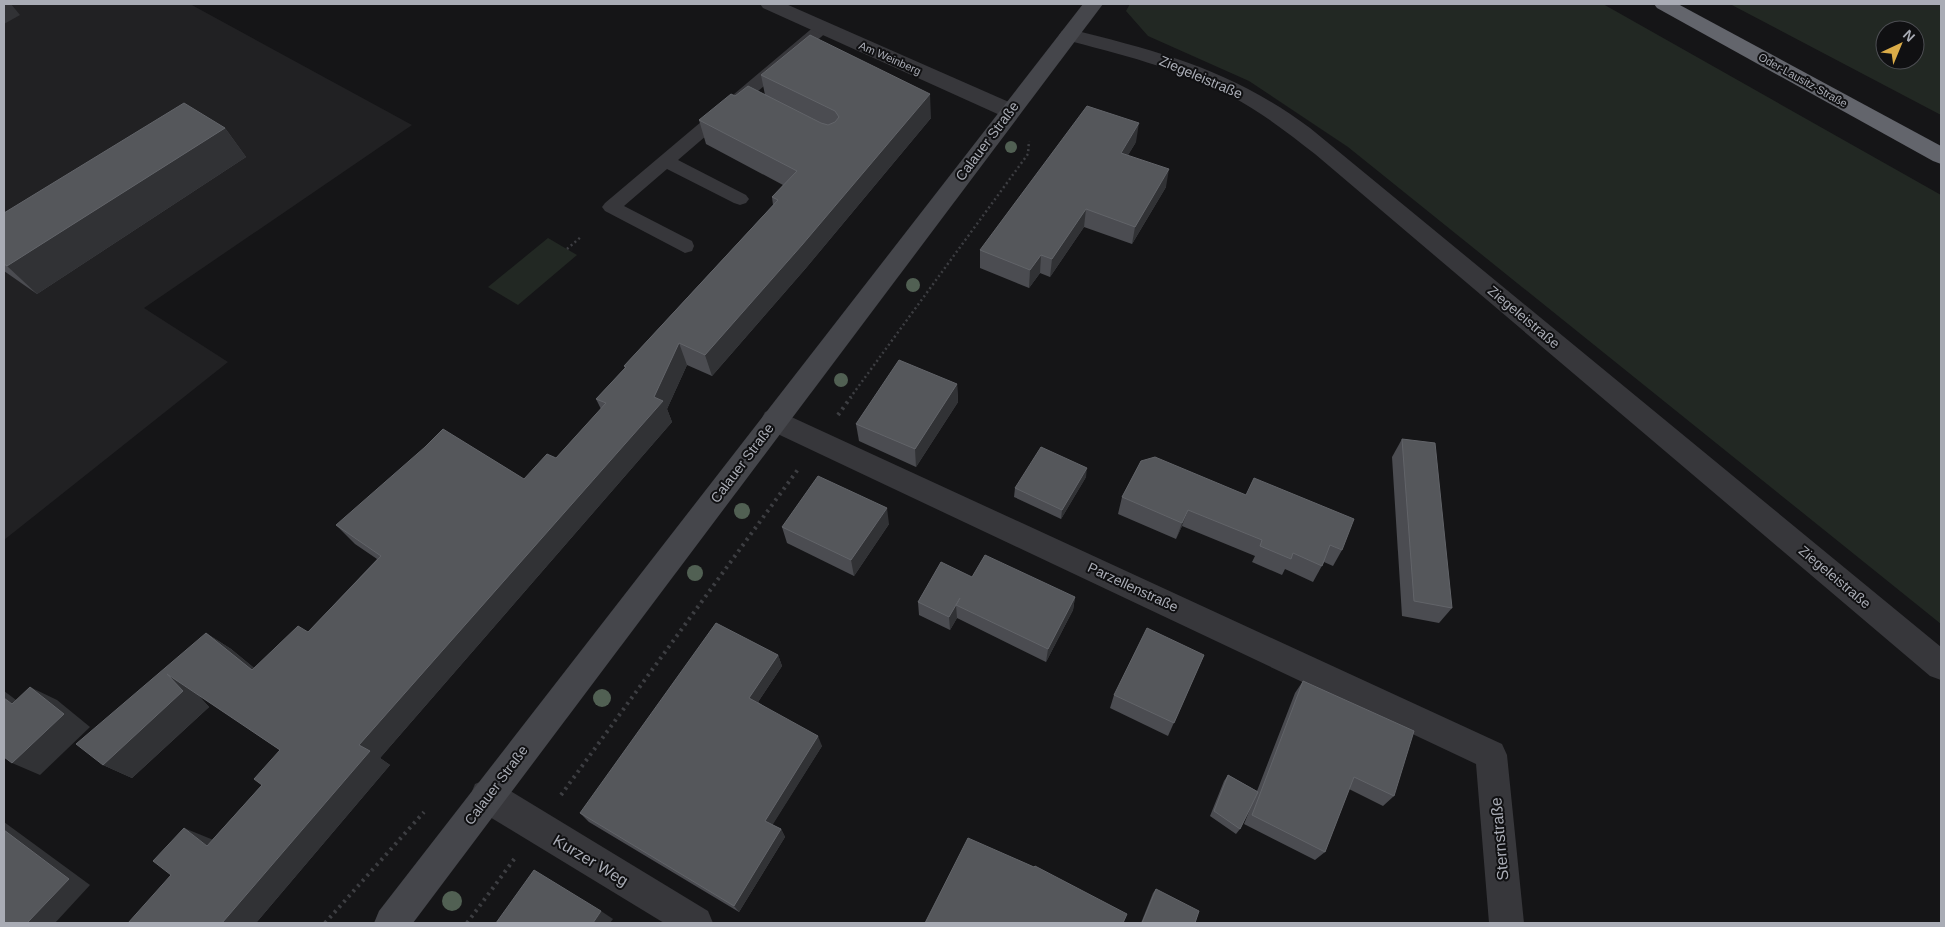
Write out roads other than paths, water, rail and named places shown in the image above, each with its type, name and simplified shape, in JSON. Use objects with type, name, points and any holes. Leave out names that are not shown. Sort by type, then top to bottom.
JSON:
[{"type":"highway","name":"Oder-Lausitz-Straße","points":[[1664,4],[1941,156]]},
{"type":"street","name":"Am Weinberg","points":[[770,4],[792,8],[822,28],[1010,111]]},
{"type":"street","name":"Calauer Straße","points":[[391,923],[1093,4]]},
{"type":"street","name":"Ziegeleistraße","points":[[1069,35],[1168,61],[1238,91],[1278,115],[1323,149],[1941,666]]},
{"type":"street","name":"Parzellenstraße","points":[[774,420],[1491,756]]},
{"type":"street","name":"Sternstraße","points":[[1491,756],[1507,923]]},
{"type":"street","name":"Kurzer Weg","points":[[487,796],[696,923]]},
{"type":"lane","points":[[685,246],[611,207],[822,28]]},
{"type":"lane","points":[[743,96],[760,105]]},
{"type":"lane","points":[[666,161],[740,199]]}]
